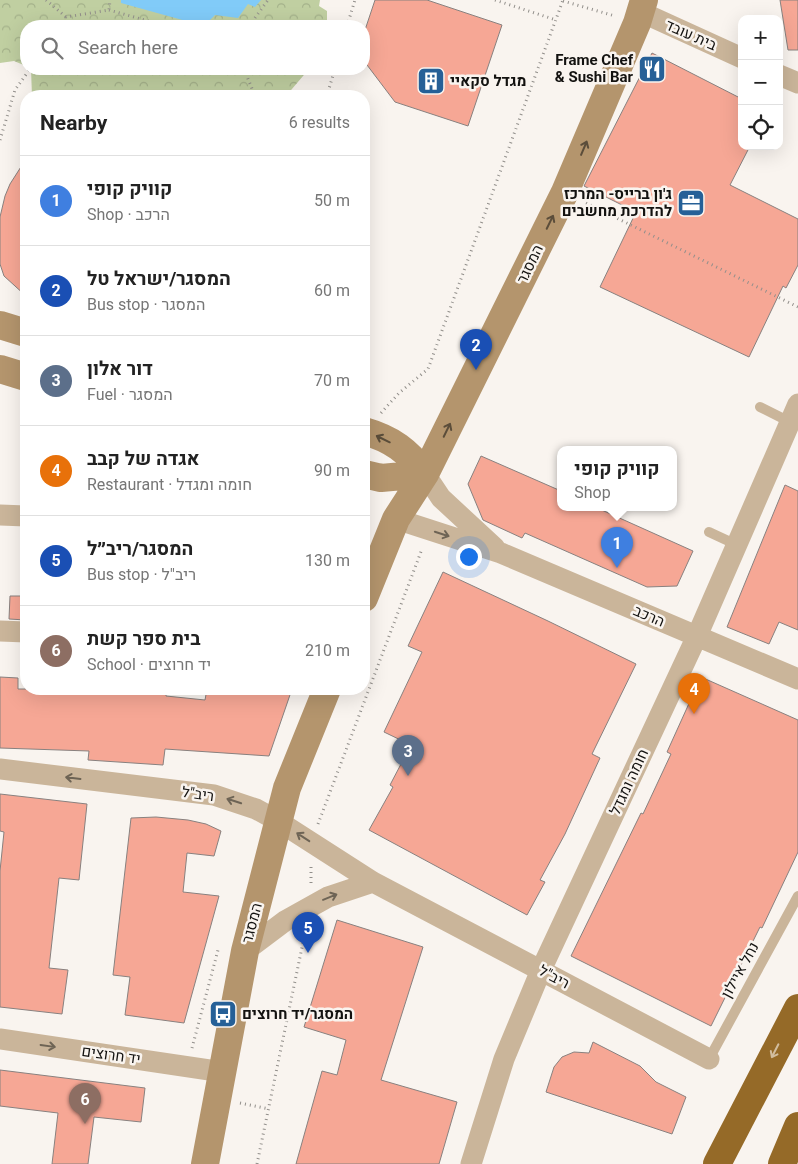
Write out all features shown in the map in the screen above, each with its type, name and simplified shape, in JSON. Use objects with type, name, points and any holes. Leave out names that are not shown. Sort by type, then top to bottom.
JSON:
[{"type":"highway","points":[[717,1164],[798,1008]]},
{"type":"highway","points":[[782,1164],[798,1126]]},
{"type":"main road","name":"המסגר","points":[[370,583],[396,519],[425,474],[565,192],[641,12]]},
{"type":"main road","points":[[0,325],[20,330]]},
{"type":"main road","points":[[0,369],[20,375]]},
{"type":"main road","points":[[371,423],[412,457],[425,474]]},
{"type":"main road","points":[[372,476],[425,474]]},
{"type":"main road","name":"המסגר","points":[[372,476],[389,486],[395,498],[396,519]]},
{"type":"main road","name":"המסגר","points":[[205,1164],[244,951],[278,821],[294,769],[325,695]]},
{"type":"street","name":"בית עובד","points":[[641,12],[738,56]]},
{"type":"street","points":[[783,77],[798,83]]},
{"type":"street","name":"חומה ומגדל","points":[[471,1164],[504,1059],[541,970],[697,636],[794,413]]},
{"type":"street","name":"הרכב","points":[[425,474],[441,498],[501,553]]},
{"type":"street","points":[[0,515],[20,516]]},
{"type":"street","name":"הרכב","points":[[396,519],[501,553],[798,679]]},
{"type":"street","points":[[0,631],[20,632]]},
{"type":"street","name":"ריב\"ל","points":[[0,769],[214,795],[256,809],[373,882],[709,1059]]},
{"type":"street","points":[[244,951],[285,921],[328,897],[373,882]]},
{"type":"street","name":"יד חרוצים","points":[[0,1039],[223,1072]]},
{"type":"lane","points":[[760,407],[794,413]]},
{"type":"lane","points":[[709,532],[736,545]]},
{"type":"lane","name":"נחל איילון","points":[[709,1059],[798,896]]},
{"type":"path","points":[[46,0],[66,17]]},
{"type":"path","points":[[109,10],[110,0]]},
{"type":"path","points":[[253,20],[268,0]]},
{"type":"path","points":[[349,20],[355,0]]},
{"type":"path","points":[[495,0],[556,20]]},
{"type":"path","points":[[371,423],[399,393],[428,369],[563,0],[641,12]]},
{"type":"path","points":[[64,20],[66,17],[109,10],[145,20]]},
{"type":"path","points":[[0,140],[15,90],[26,75]]},
{"type":"path","points":[[246,75],[253,90]]},
{"type":"path","points":[[329,90],[333,75]]},
{"type":"path","points":[[565,192],[798,306]]},
{"type":"green space","points":[[0,0],[320,0],[319,6],[327,11],[327,20],[20,20],[20,64],[14,61],[0,63]]},
{"type":"green space","points":[[31,75],[304,75],[291,90],[32,90]]},
{"type":"water","points":[[121,0],[261,0],[255,7],[248,4],[238,18],[215,15],[210,20],[182,20],[121,3]]},
{"type":"building","name":"מגדל סקאיי","points":[[375,0],[427,0],[502,25],[468,126],[395,102],[370,69],[370,20],[368,20]]},
{"type":"building","points":[[780,0],[798,0],[798,50],[788,50]]},
{"type":"building","points":[[652,53],[738,97],[738,150],[748,150],[730,185],[798,219],[798,265],[786,288],[783,286],[749,357],[600,287],[636,212],[584,186]]},
{"type":"building","points":[[20,168],[20,291],[4,276],[0,264],[0,217],[10,184]]},
{"type":"building","points":[[481,456],[557,489],[557,511],[604,511],[693,551],[677,586],[647,587],[525,533],[522,538],[483,520],[468,484]]},
{"type":"building","points":[[785,485],[798,491],[798,630],[779,622],[769,644],[727,627]]},
{"type":"building","points":[[443,572],[636,664],[592,754],[600,758],[565,834],[540,880],[545,882],[527,915],[369,830],[393,787],[390,785],[411,745],[384,732],[422,652],[408,646]]},
{"type":"building","points":[[10,596],[20,596],[20,620],[9,619]]},
{"type":"building","points":[[0,677],[18,678],[20,695],[166,695],[205,700],[206,695],[290,695],[269,756],[165,749],[163,765],[88,760],[89,751],[0,748]]},
{"type":"building","points":[[701,677],[798,720],[798,852],[762,928],[760,927],[711,1026],[571,956],[641,813],[643,814],[671,754],[667,752]]},
{"type":"building","points":[[0,794],[87,804],[79,880],[59,878],[49,968],[68,970],[62,1014],[0,1007],[0,871],[4,832],[0,831]]},
{"type":"building","points":[[156,817],[188,820],[206,824],[221,831],[214,856],[187,853],[183,892],[219,896],[184,1023],[125,1015],[130,977],[113,975],[131,818]]},
{"type":"building","points":[[337,920],[423,947],[381,1080],[457,1102],[439,1164],[296,1164],[322,1071],[337,1075],[346,1040],[304,1027]]},
{"type":"building","points":[[593,1042],[640,1066],[656,1082],[686,1097],[672,1134],[546,1092],[554,1067],[562,1057],[574,1052],[589,1053]]},
{"type":"building","points":[[0,1070],[145,1088],[141,1122],[94,1117],[88,1164],[52,1164],[58,1113],[0,1106]]},
{"type":"place","name":"Frame Chef & Sushi Bar","points":[[652,69]]},
{"type":"place","name":"מגדל סקאיי","points":[[431,81]]},
{"type":"place","name":"ג'ון ברייס- המרכז להדרכת מחשבים","points":[[691,203]]},
{"type":"place","name":"המסגר/ישראל טל","points":[[476,370]]},
{"type":"place","name":"קוויק קופי","points":[[617,568]]},
{"type":"place","name":"אגדה של קבב","points":[[694,714]]},
{"type":"place","name":"דור אלון","points":[[408,776]]},
{"type":"place","name":"המסגר/ריב״ל","points":[[308,953]]},
{"type":"place","name":"המסגר/יד חרוצים","points":[[223,1014]]},
{"type":"place","name":"בית ספר קשת","points":[[85,1124]]}]
